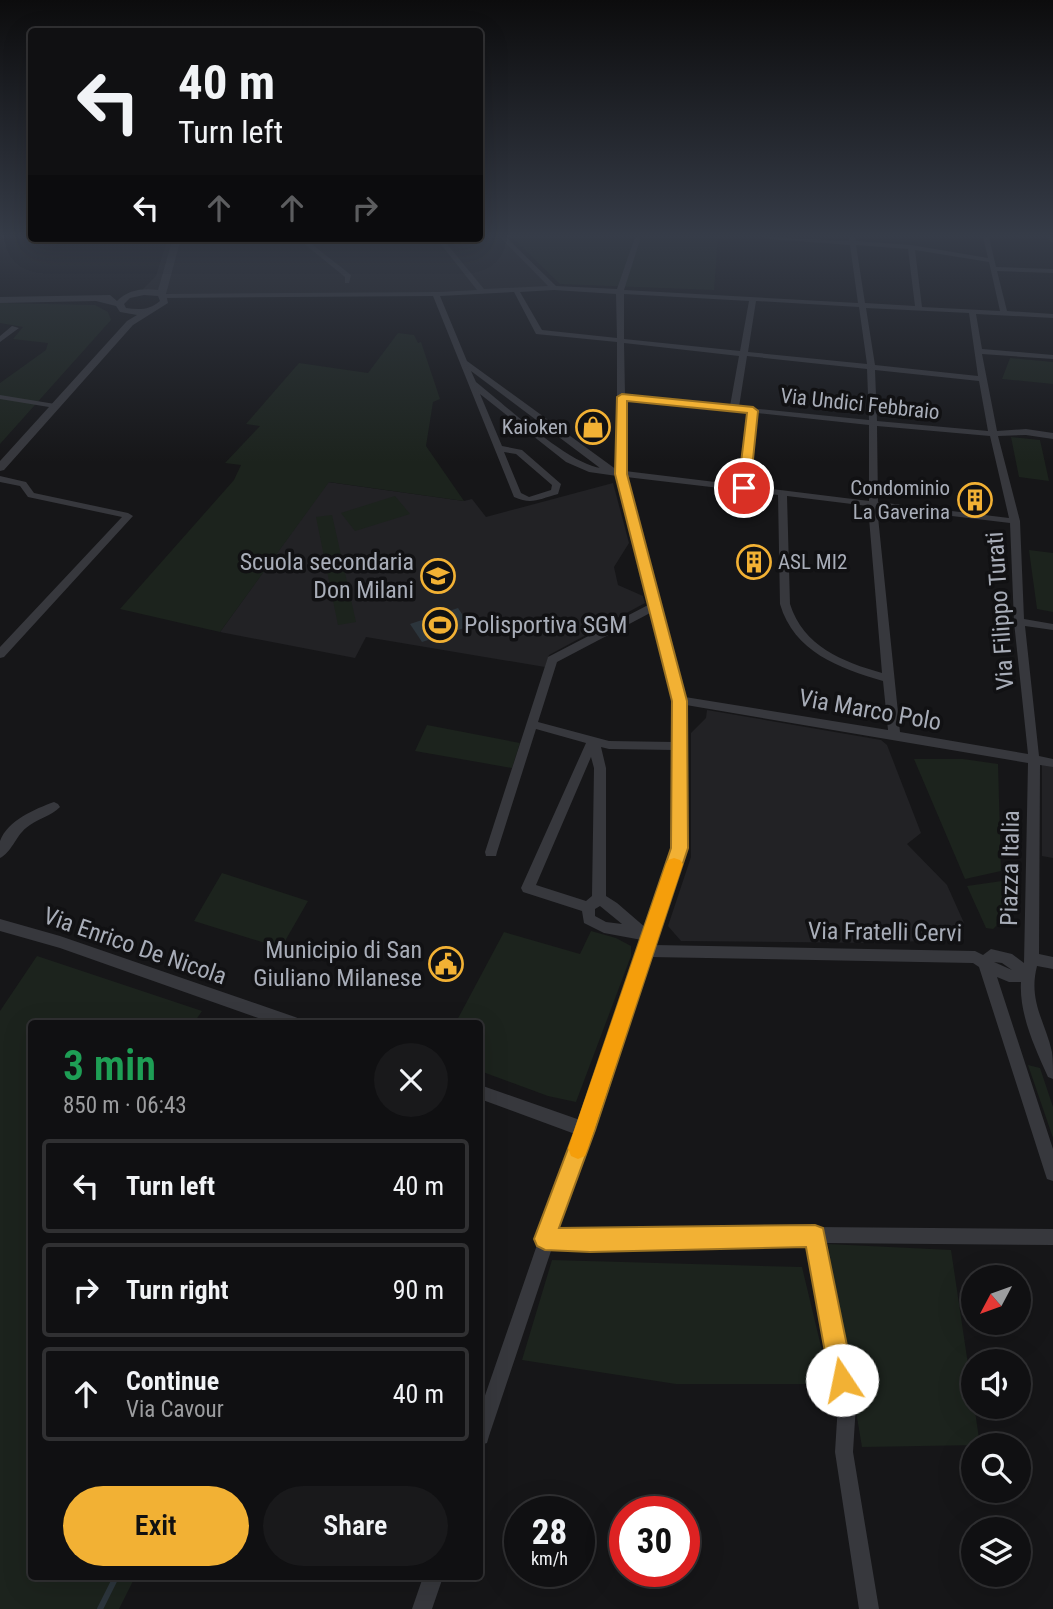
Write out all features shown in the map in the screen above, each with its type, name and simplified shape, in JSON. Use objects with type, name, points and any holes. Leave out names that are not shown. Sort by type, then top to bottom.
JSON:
[{"type":"street","points":[[125,312],[130,317]]},
{"type":"street","points":[[0,468],[130,317],[146,312]]},
{"type":"street","points":[[443,312],[498,448],[519,498],[528,500],[555,492],[557,484],[519,452],[498,448]]},
{"type":"street","points":[[528,312],[539,332],[982,379]]},
{"type":"street","points":[[483,1427],[545,1239],[585,1130],[645,940],[680,848],[680,701],[621,474],[620,312]]},
{"type":"street","points":[[734,409],[751,312]]},
{"type":"street","points":[[863,312],[871,367],[875,495],[872,503],[886,678],[894,735]]},
{"type":"street","name":"Via Filippo Turati","points":[[972,312],[982,379],[1015,521],[1019,622],[1034,760]]},
{"type":"street","points":[[989,312],[1053,316]]},
{"type":"street","points":[[0,340],[15,328]]},
{"type":"street","points":[[978,351],[1053,357]]},
{"type":"street","points":[[464,362],[603,466],[621,474]]},
{"type":"street","points":[[472,383],[569,460],[592,470],[1015,521]]},
{"type":"street","points":[[0,397],[55,406]]},
{"type":"street","name":"Via Undici Febbraio","points":[[622,397],[994,434],[1026,432],[1053,436]]},
{"type":"street","points":[[744,488],[753,411]]},
{"type":"street","points":[[0,479],[23,484],[31,495],[128,516],[0,654]]},
{"type":"street","points":[[782,493],[785,604],[789,618],[833,660],[886,678]]},
{"type":"street","points":[[492,852],[552,660],[656,605]]},
{"type":"street","points":[[1019,622],[1053,627]]},
{"type":"street","name":"Via Marco Polo","points":[[680,701],[1053,762]]},
{"type":"street","points":[[532,724],[609,745],[678,746]]},
{"type":"street","points":[[593,740],[528,888],[593,903],[606,901],[645,940]]},
{"type":"street","points":[[593,740],[600,768],[593,903]]},
{"type":"street","name":"Piazza Italia","points":[[1026,975],[1032,959],[1034,760]]},
{"type":"street","points":[[0,853],[15,829],[33,815],[54,807]]},
{"type":"street","name":"Via Fratelli Cervi","points":[[593,903],[589,919],[604,927],[645,940],[975,957],[985,963],[1053,1173]]},
{"type":"street","name":"Via Enrico De Nicola","points":[[0,925],[60,942],[284,1020]]},
{"type":"street","points":[[1032,959],[1053,963]]},
{"type":"street","points":[[985,963],[1013,978],[1026,975],[1027,997],[1053,1072]]},
{"type":"street","points":[[483,1093],[585,1130]]},
{"type":"street","points":[[545,1239],[590,1241],[815,1236],[1053,1237]]},
{"type":"street","points":[[815,1236],[846,1404],[844,1452],[869,1609]]},
{"type":"street","points":[[422,1609],[432,1580]]},
{"type":"shaded area","points":[[0,312],[108,312],[111,320],[0,444],[0,383],[46,350],[48,343],[13,339],[23,327],[0,323]]},
{"type":"shaded area","points":[[398,333],[414,335],[418,343],[421,342],[440,399],[433,402],[426,446],[464,501],[329,482],[220,632],[120,609],[234,480],[241,465],[225,463],[260,426],[246,424],[299,363],[368,373]]},
{"type":"shaded area","points":[[1010,358],[1053,362],[1053,384],[1002,379]]},
{"type":"shaded area","points":[[1011,437],[1040,440],[1049,481],[1019,477]]},
{"type":"shaded area","name":"Scuola secondaria Don Milani","points":[[328,482],[464,501],[472,499],[486,517],[613,483],[629,543],[614,567],[618,585],[643,596],[645,603],[549,655],[545,667],[366,637],[355,658],[220,632]]},
{"type":"shaded area","points":[[395,496],[410,514],[355,531],[341,513]]},
{"type":"shaded area","points":[[332,515],[356,622],[338,625],[316,517]]},
{"type":"shaded area","points":[[1029,550],[1053,553],[1053,612],[1037,609]]},
{"type":"shaded area","name":"Polisportiva SGM","points":[[458,608],[470,626],[422,642],[410,624]]},
{"type":"shaded area","points":[[707,710],[881,740],[887,745],[921,833],[907,844],[947,885],[964,923],[964,939],[875,943],[681,941],[668,926],[691,857],[691,733],[706,718]]},
{"type":"shaded area","points":[[427,725],[520,743],[512,768],[415,751]]},
{"type":"shaded area","points":[[914,759],[963,759],[998,764],[1001,871],[965,879]]},
{"type":"shaded area","points":[[1042,765],[1053,766],[1053,858],[1042,856]]},
{"type":"shaded area","points":[[222,873],[308,901],[281,948],[194,921]]},
{"type":"shaded area","points":[[1002,881],[1002,920],[993,929],[986,928],[967,886]]},
{"type":"shaded area","points":[[591,931],[616,938],[631,946],[631,956],[576,1102],[548,1096],[483,1072],[483,1020],[457,1020],[504,932],[580,954]]},
{"type":"shaded area","points":[[37,956],[202,1011],[196,1020],[28,1020],[28,1580],[134,1580],[119,1609],[0,1609],[0,1011]]},
{"type":"shaded area","points":[[1028,1065],[1040,1068],[1053,1107],[1053,1138]]},
{"type":"shaded area","points":[[828,1244],[951,1250],[961,1335],[964,1335],[966,1349],[961,1349],[961,1419],[976,1419],[978,1433],[961,1433],[961,1445],[862,1447]]},
{"type":"shaded area","points":[[552,1260],[802,1267],[830,1384],[676,1384],[522,1360]]},
{"type":"waterway","points":[[100,1609],[114,1580]]},
{"type":"slow traffic","points":[[578,1148],[674,864]]},
{"type":"place","name":"Kaioken","points":[[593,427]]},
{"type":"place","name":"Condominio La Gaverina","points":[[975,500]]},
{"type":"place","name":"ASL MI2","points":[[754,562]]},
{"type":"place","name":"Scuola secondaria Don Milani","points":[[438,576]]},
{"type":"place","name":"Polisportiva SGM","points":[[440,625]]},
{"type":"place","name":"Municipio di San Giuliano Milanese","points":[[446,964]]},
{"type":"route","points":[[744,488],[753,411],[622,397],[621,474],[680,701],[680,848],[585,1130],[545,1239],[590,1241],[815,1236],[842,1380]]}]
